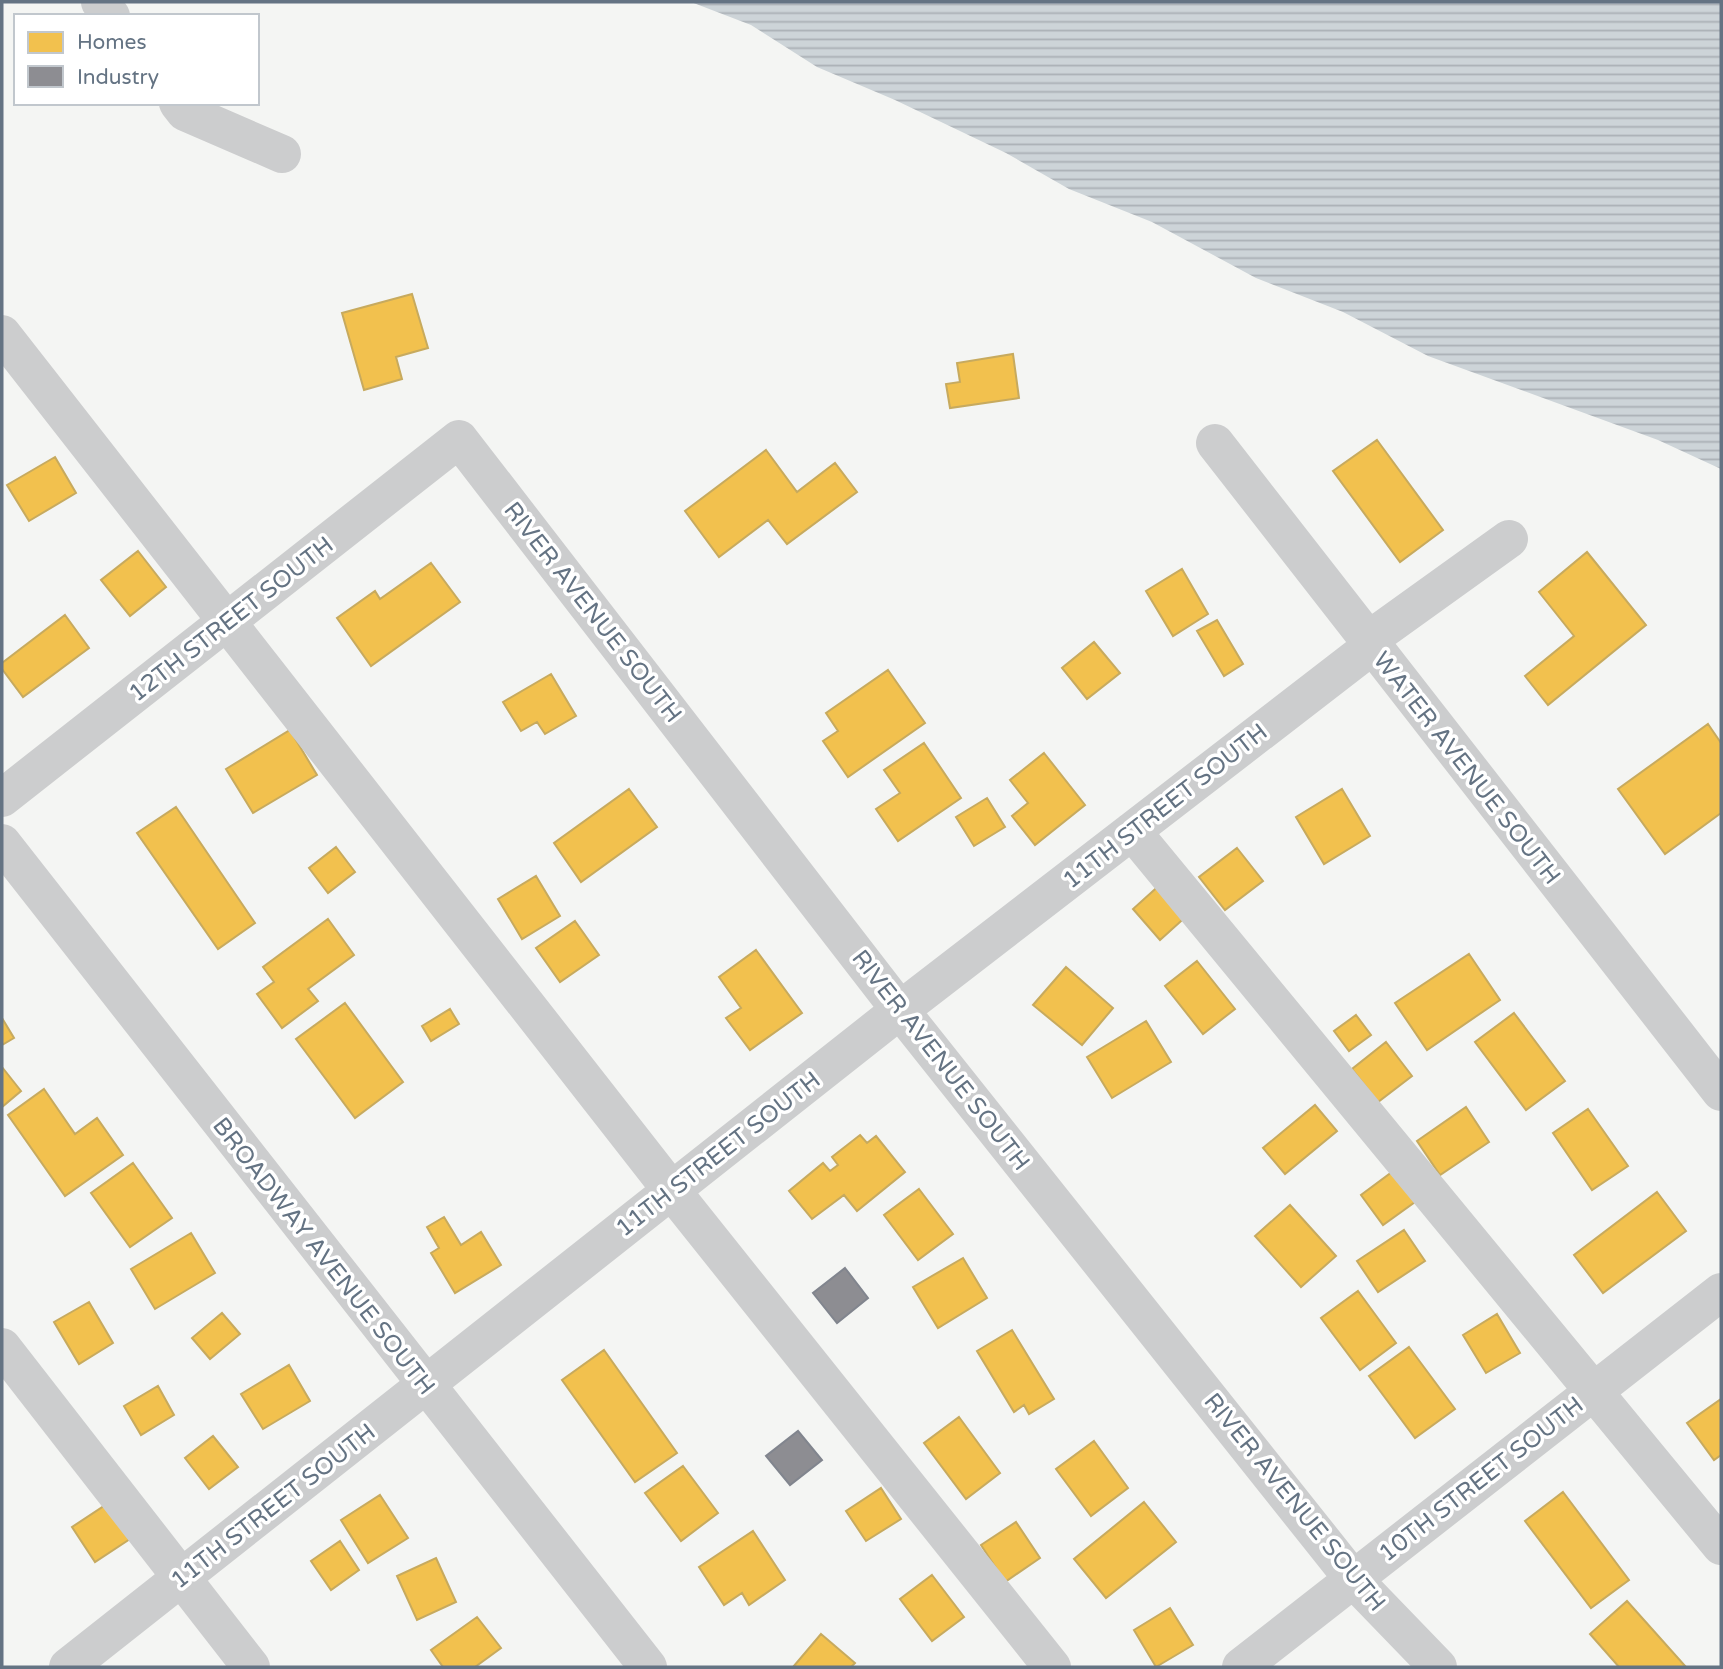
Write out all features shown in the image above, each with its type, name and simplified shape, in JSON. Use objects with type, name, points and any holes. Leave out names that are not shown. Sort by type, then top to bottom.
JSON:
[{"type":"street","points":[[180,105],[185,111],[282,154]]},
{"type":"street","points":[[2,334],[672,1191],[1052,1667]]},
{"type":"street","name":"12TH STREET SOUTH","points":[[2,798],[459,439]]},
{"type":"street","name":"RIVER AVENUE SOUTH","points":[[459,439],[900,1010],[1353,1579],[1438,1667]]},
{"type":"street","name":"WATER AVENUE SOUTH","points":[[1215,443],[1721,1092]]},
{"type":"street","name":"11TH STREET SOUTH","points":[[68,1667],[900,1010],[1509,539]]},
{"type":"street","points":[[1132,831],[1592,1393],[1721,1546]]},
{"type":"street","name":"BROADWAY AVENUE SOUTH","points":[[2,843],[648,1667]]},
{"type":"street","name":"10TH STREET SOUTH","points":[[1241,1667],[1721,1292]]},
{"type":"street","points":[[2,1347],[251,1667]]},
{"type":"shaded area","points":[[691,2],[1721,2],[1721,469],[1658,440],[1428,356],[1343,312],[1256,278],[1152,222],[1069,189],[1006,153],[895,100],[817,67],[751,25]]},
{"type":"building: Homes","points":[[412,294],[428,348],[396,357],[402,379],[364,390],[342,313]]},
{"type":"building: Homes","points":[[1013,354],[1019,398],[950,408],[946,384],[960,382],[957,363]]},
{"type":"building: Homes","points":[[1377,440],[1443,530],[1400,562],[1333,471]]},
{"type":"building: Homes","points":[[766,450],[797,492],[835,463],[857,492],[787,544],[768,520],[719,557],[685,511]]},
{"type":"building: Homes","points":[[55,457],[76,493],[29,521],[7,485]]},
{"type":"building: Homes","points":[[138,551],[166,587],[130,616],[101,580]]},
{"type":"building: Homes","points":[[1587,552],[1646,625],[1548,705],[1525,676],[1574,636],[1539,592]]},
{"type":"building: Homes","points":[[431,563],[460,602],[371,666],[337,618],[375,591],[380,599]]},
{"type":"building: Homes","points":[[1182,569],[1208,614],[1173,636],[1146,591]]},
{"type":"building: Homes","points":[[65,615],[89,648],[23,697],[2,669],[2,663]]},
{"type":"building: Homes","points":[[1217,620],[1243,664],[1224,676],[1197,631]]},
{"type":"building: Homes","points":[[1094,642],[1120,673],[1087,699],[1062,668]]},
{"type":"building: Homes","points":[[888,670],[925,723],[848,777],[823,741],[838,731],[826,713]]},
{"type":"building: Homes","points":[[551,674],[576,716],[545,734],[537,722],[521,731],[503,702]]},
{"type":"building: Homes","points":[[1708,724],[1721,743],[1721,813],[1665,854],[1618,789]]},
{"type":"building: Homes","points":[[290,730],[317,775],[253,813],[226,769]]},
{"type":"building: Homes","points":[[924,743],[961,798],[898,841],[876,809],[900,793],[884,770]]},
{"type":"building: Homes","points":[[1044,753],[1085,805],[1035,845],[1012,816],[1028,803],[1010,780]]},
{"type":"building: Homes","points":[[629,789],[657,827],[581,882],[554,843]]},
{"type":"building: Homes","points":[[1342,789],[1370,836],[1324,864],[1296,817]]},
{"type":"building: Homes","points":[[987,798],[1005,827],[974,846],[956,817]]},
{"type":"building: Homes","points":[[176,807],[255,923],[218,949],[137,833]]},
{"type":"building: Homes","points":[[336,847],[355,872],[328,893],[309,868]]},
{"type":"building: Homes","points":[[1237,848],[1263,881],[1225,910],[1199,877]]},
{"type":"building: Homes","points":[[536,876],[560,916],[522,939],[498,899]]},
{"type":"building: Homes","points":[[1163,882],[1190,913],[1160,940],[1133,909]]},
{"type":"building: Homes","points":[[328,919],[354,955],[308,989],[318,1001],[282,1028],[257,994],[274,982],[263,967]]},
{"type":"building: Homes","points":[[575,921],[599,955],[560,982],[536,948]]},
{"type":"building: Homes","points":[[756,950],[802,1013],[750,1050],[726,1018],[741,1008],[719,977]]},
{"type":"building: Homes","points":[[1469,954],[1500,1000],[1427,1050],[1395,1003]]},
{"type":"building: Homes","points":[[1197,961],[1235,1009],[1203,1034],[1165,986]]},
{"type":"building: Homes","points":[[1066,967],[1113,1008],[1082,1045],[1033,1005]]},
{"type":"building: Homes","points":[[345,1003],[403,1082],[355,1118],[296,1039]]},
{"type":"building: Homes","points":[[450,1009],[459,1024],[431,1041],[422,1026]]},
{"type":"building: Homes","points":[[1514,1013],[1565,1081],[1526,1110],[1475,1042]]},
{"type":"building: Homes","points":[[1356,1015],[1371,1035],[1349,1051],[1334,1031]]},
{"type":"building: Homes","points":[[2,1018],[14,1038],[2,1045]]},
{"type":"building: Homes","points":[[1146,1021],[1171,1062],[1112,1098],[1087,1057]]},
{"type":"building: Homes","points":[[1386,1042],[1412,1076],[1378,1102],[1352,1069]]},
{"type":"building: Homes","points":[[2,1067],[21,1091],[2,1107]]},
{"type":"building: Homes","points":[[44,1089],[75,1134],[97,1118],[123,1155],[65,1196],[8,1115]]},
{"type":"building: Homes","points":[[1315,1105],[1337,1131],[1285,1174],[1263,1148]]},
{"type":"building: Homes","points":[[1466,1107],[1489,1142],[1440,1175],[1417,1141]]},
{"type":"building: Homes","points":[[1588,1109],[1628,1166],[1592,1190],[1553,1133]]},
{"type":"building: Homes","points":[[860,1135],[867,1143],[876,1136],[905,1172],[857,1211],[844,1195],[812,1219],[789,1191],[823,1163],[830,1171],[838,1165],[832,1157]]},
{"type":"building: Homes","points":[[133,1163],[172,1218],[130,1247],[91,1193]]},
{"type":"building: Homes","points":[[1392,1172],[1415,1202],[1383,1225],[1361,1195]]},
{"type":"building: Homes","points":[[919,1189],[953,1234],[918,1260],[884,1215]]},
{"type":"building: Homes","points":[[1657,1192],[1686,1231],[1603,1293],[1574,1255]]},
{"type":"building: Homes","points":[[1290,1205],[1336,1256],[1301,1287],[1255,1236]]},
{"type":"building: Homes","points":[[444,1217],[461,1245],[481,1232],[501,1265],[455,1293],[431,1253],[439,1248],[427,1227]]},
{"type":"building: Homes","points":[[1404,1230],[1425,1261],[1378,1292],[1357,1261]]},
{"type":"building: Homes","points":[[191,1233],[215,1273],[155,1309],[131,1269]]},
{"type":"building: Homes","points":[[963,1258],[987,1298],[938,1328],[913,1287]]},
{"type":"building: Homes","points":[[1358,1291],[1396,1343],[1360,1370],[1321,1318]]},
{"type":"building: Homes","points":[[89,1302],[113,1343],[79,1364],[54,1322]]},
{"type":"building: Homes","points":[[222,1313],[240,1334],[210,1359],[192,1338]]},
{"type":"building: Homes","points":[[1497,1314],[1520,1353],[1486,1373],[1463,1335]]},
{"type":"building: Homes","points":[[1012,1330],[1054,1399],[1029,1414],[1024,1405],[1014,1412],[977,1351]]},
{"type":"building: Homes","points":[[1409,1347],[1455,1409],[1415,1438],[1369,1376]]},
{"type":"building: Homes","points":[[604,1350],[677,1453],[635,1482],[562,1380]]},
{"type":"building: Homes","points":[[289,1365],[310,1401],[263,1429],[241,1394]]},
{"type":"building: Homes","points":[[158,1386],[174,1415],[141,1435],[124,1406]]},
{"type":"building: Homes","points":[[1721,1399],[1721,1455],[1714,1460],[1687,1423]]},
{"type":"building: Homes","points":[[959,1417],[1000,1473],[966,1499],[924,1443]]},
{"type":"building: Homes","points":[[213,1436],[238,1467],[209,1489],[185,1458]]},
{"type":"building: Homes","points":[[1094,1441],[1128,1488],[1091,1516],[1056,1469]]},
{"type":"building: Homes","points":[[683,1466],[718,1513],[681,1541],[645,1493]]},
{"type":"building: Homes","points":[[881,1488],[901,1519],[866,1541],[846,1511]]},
{"type":"building: Homes","points":[[1563,1492],[1629,1580],[1591,1608],[1525,1521]]},
{"type":"building: Homes","points":[[380,1495],[408,1538],[368,1563],[341,1520]]},
{"type":"building: Homes","points":[[1144,1502],[1176,1542],[1106,1598],[1074,1559]]},
{"type":"building: Homes","points":[[107,1504],[130,1539],[95,1562],[72,1527]]},
{"type":"building: Homes","points":[[1016,1522],[1040,1558],[1005,1582],[981,1545]]},
{"type":"building: Homes","points":[[753,1531],[785,1580],[749,1605],[742,1593],[724,1605],[699,1567]]},
{"type":"building: Homes","points":[[340,1541],[359,1570],[331,1590],[311,1561]]},
{"type":"building: Homes","points":[[436,1558],[456,1602],[417,1620],[397,1576]]},
{"type":"building: Homes","points":[[932,1575],[964,1617],[932,1641],[900,1599]]},
{"type":"building: Homes","points":[[1627,1601],[1686,1667],[1619,1667],[1590,1634]]},
{"type":"building: Homes","points":[[1170,1608],[1193,1645],[1156,1667],[1134,1630]]},
{"type":"building: Homes","points":[[477,1617],[501,1648],[475,1667],[443,1667],[431,1650]]},
{"type":"building: Homes","points":[[821,1634],[855,1663],[851,1667],[793,1667]]},
{"type":"building: Industry","points":[[845,1268],[868,1298],[837,1323],[813,1293]]},
{"type":"building: Industry","points":[[798,1431],[822,1460],[790,1485],[766,1456]]}]
